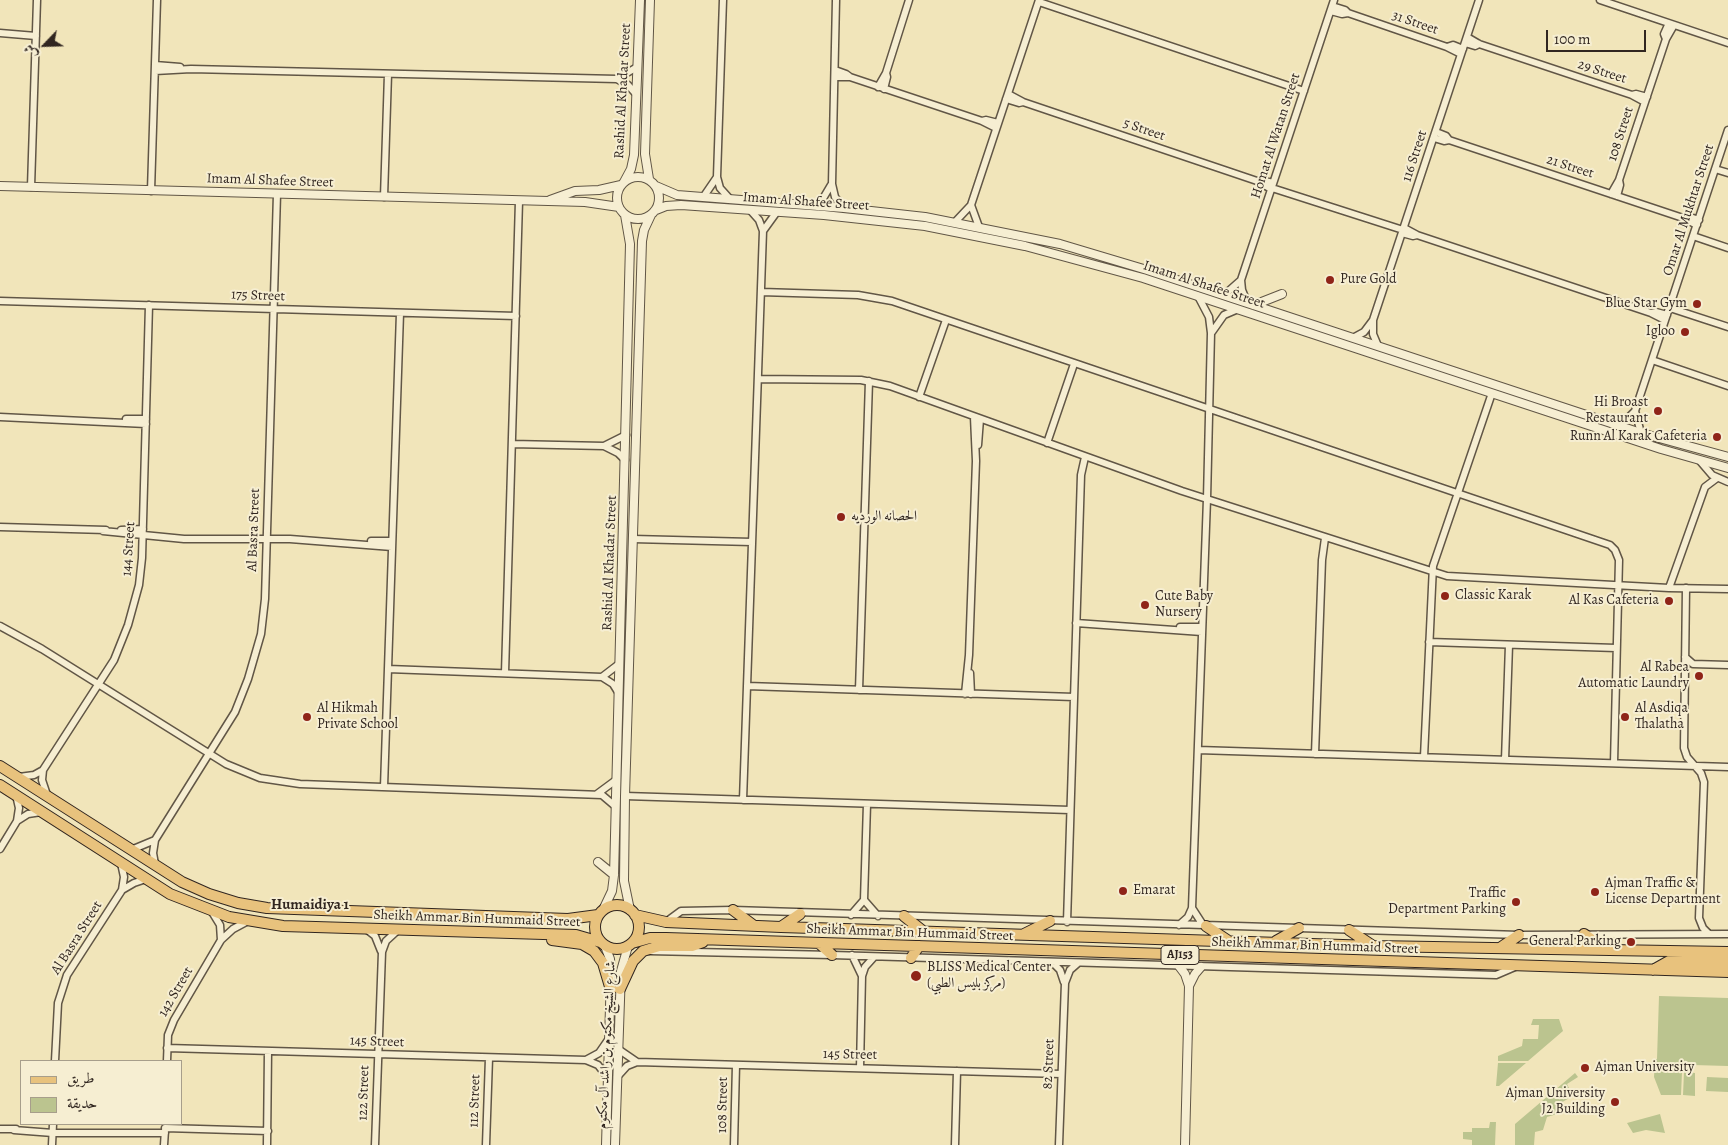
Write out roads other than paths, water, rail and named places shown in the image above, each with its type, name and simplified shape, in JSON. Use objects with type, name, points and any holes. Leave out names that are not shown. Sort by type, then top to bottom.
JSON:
[{"type":"main road","name":"Sheikh Ammar Bin Hummaid Street","points":[[0,766],[155,865],[210,894],[238,903],[267,908],[568,919],[601,912]]},
{"type":"main road","name":"Sheikh Ammar Bin Hummaid Street","points":[[0,784],[170,894],[212,912],[246,922],[283,926],[576,935],[602,944]]},
{"type":"main road","points":[[616,905],[632,912],[638,930],[630,945],[616,950],[602,944],[594,929],[601,912],[616,905]]},
{"type":"main road","points":[[733,910],[754,926]]},
{"type":"main road","name":"Sheikh Ammar Bin Hummaid Street","points":[[632,912],[666,922],[781,927],[1374,946],[1604,948],[1728,952]]},
{"type":"main road","points":[[781,927],[800,914]]},
{"type":"main road","points":[[904,916],[924,932]]},
{"type":"main road","points":[[1022,935],[1050,921]]},
{"type":"main road","points":[[1205,926],[1227,941]]},
{"type":"main road","points":[[1274,942],[1299,928]]},
{"type":"main road","points":[[1349,930],[1374,946]]},
{"type":"main road","points":[[1584,934],[1604,948]]},
{"type":"main road","points":[[529,935],[588,947],[603,963],[615,989]]},
{"type":"main road","points":[[1500,948],[1519,935]]},
{"type":"main road","name":"Sheikh Ammar Bin Hummaid Street","points":[[630,945],[658,938],[707,939],[1728,972]]},
{"type":"main road","points":[[615,989],[633,961],[643,951],[658,946],[692,946],[707,939]]},
{"type":"main road","points":[[820,944],[832,955]]},
{"type":"main road","points":[[911,958],[919,946]]},
{"type":"main road","points":[[1138,954],[1143,965]]},
{"type":"main road","points":[[1653,970],[1669,961],[1728,962]]},
{"type":"street","points":[[31,187],[37,0]]},
{"type":"street","points":[[152,191],[157,0]]},
{"type":"street","name":"Rashid Al Khadar Street","points":[[623,183],[633,162],[640,0]]},
{"type":"street","name":"Rashid Al Khadar Street","points":[[649,179],[645,154],[650,0]]},
{"type":"street","points":[[723,0],[716,177],[720,188],[729,198]]},
{"type":"street","points":[[836,0],[832,184],[835,197],[844,208]]},
{"type":"street","points":[[881,88],[909,0]]},
{"type":"street","name":"116 Street","points":[[1378,346],[1373,334],[1373,320],[1479,0]]},
{"type":"street","points":[[1600,0],[1728,43]]},
{"type":"street","points":[[956,222],[971,205],[1039,1],[1304,91]]},
{"type":"street","name":"31 Street","points":[[1332,5],[1348,13],[1447,47],[1464,46]]},
{"type":"street","name":"Homat Al Watan Street","points":[[1224,295],[1241,280],[1332,5]]},
{"type":"street","name":"108 Street","points":[[1614,195],[1666,39],[1665,33],[1671,24]]},
{"type":"street","points":[[0,32],[36,34]]},
{"type":"street","name":"29 Street","points":[[1464,46],[1479,44],[1646,100]]},
{"type":"street","points":[[617,79],[637,67]]},
{"type":"street","points":[[155,68],[617,79],[628,85],[636,94]]},
{"type":"street","points":[[384,197],[388,74]]},
{"type":"street","points":[[835,74],[982,121],[985,125],[997,126]]},
{"type":"street","name":"5 Street","points":[[1007,96],[1019,103],[1024,102],[1257,181],[1262,180],[1272,186],[1403,230],[1413,236],[1417,235],[1651,313],[1656,312],[1666,318]]},
{"type":"street","name":"Omar Al Mukhtar Street","points":[[1635,411],[1728,130]]},
{"type":"street","name":"21 Street","points":[[1435,135],[1444,141],[1449,140],[1683,218],[1687,216],[1698,222]]},
{"type":"street","points":[[1715,169],[1728,173]]},
{"type":"street","points":[[634,177],[649,179],[656,186],[660,198],[653,213],[641,219],[625,215],[619,207],[617,193],[623,183],[634,177]]},
{"type":"street","points":[[704,196],[716,177]]},
{"type":"street","name":"Imam Al Shafee Street","points":[[540,201],[575,191],[599,190],[623,183]]},
{"type":"street","points":[[818,206],[832,184]]},
{"type":"street","name":"Imam Al Shafee Street","points":[[0,186],[540,201],[594,203],[619,207]]},
{"type":"street","name":"Imam Al Shafee Street","points":[[656,186],[672,194],[844,208],[956,222],[1092,253],[1641,433],[1728,457]]},
{"type":"street","name":"Al Basra Street","points":[[154,840],[235,712],[253,665],[263,616],[267,541],[276,194]]},
{"type":"street","points":[[505,673],[520,201]]},
{"type":"street","name":"Imam Al Shafee Street","points":[[653,213],[676,205],[892,222],[992,238],[1090,262],[1700,461],[1728,468]]},
{"type":"street","points":[[971,205],[980,226]]},
{"type":"street","points":[[743,800],[763,231],[757,217],[751,211]]},
{"type":"street","name":"Rashid Al Khadar Street","points":[[632,912],[624,882],[625,796],[642,241],[646,225],[653,213]]},
{"type":"street","points":[[763,231],[776,213]]},
{"type":"street","name":"Rashid Al Khadar Street","points":[[601,912],[612,891],[614,874],[630,244],[625,215]]},
{"type":"street","points":[[1693,236],[1728,248]]},
{"type":"street","points":[[1241,280],[1242,290],[1250,304],[1282,294]]},
{"type":"street","points":[[760,292],[870,296],[892,301],[1610,545],[1620,560],[1614,763]]},
{"type":"street","points":[[1179,925],[1188,918],[1192,908],[1207,499],[1211,333],[1209,317],[1198,296]]},
{"type":"street","name":"175 Street","points":[[0,301],[516,316]]},
{"type":"street","name":"144 Street","points":[[43,770],[114,660],[128,626],[139,586],[143,535],[150,305]]},
{"type":"street","points":[[1670,308],[1728,327]]},
{"type":"street","points":[[1211,333],[1224,314],[1238,309]]},
{"type":"street","points":[[384,787],[400,313]]},
{"type":"street","points":[[919,397],[946,320]]},
{"type":"street","name":"116 Street","points":[[1354,338],[1364,332],[1373,320]]},
{"type":"street","points":[[1652,360],[1728,386]]},
{"type":"street","points":[[1047,443],[1074,364]]},
{"type":"street","points":[[758,380],[869,381],[1207,499],[1455,578],[1728,589]]},
{"type":"street","points":[[859,690],[869,381]]},
{"type":"street","points":[[1424,757],[1432,572],[1492,393]]},
{"type":"street","points":[[1614,424],[1628,418],[1635,411],[1641,433]]},
{"type":"street","points":[[0,417],[146,421]]},
{"type":"street","points":[[968,694],[977,418]]},
{"type":"street","points":[[604,446],[626,435]]},
{"type":"street","points":[[512,444],[604,446],[618,453],[625,460]]},
{"type":"street","points":[[1067,922],[1081,475],[1085,457]]},
{"type":"street","points":[[1700,461],[1717,478],[1728,482]]},
{"type":"street","points":[[1670,588],[1705,487],[1717,478]]},
{"type":"street","points":[[0,527],[103,531],[226,540],[392,544]]},
{"type":"street","points":[[1315,754],[1322,560],[1325,538]]},
{"type":"street","points":[[633,539],[752,542]]},
{"type":"street","points":[[1686,588],[1684,748],[1688,757],[1701,772],[1704,782],[1699,918],[1703,928],[1709,934]]},
{"type":"street","points":[[1076,625],[1202,630]]},
{"type":"street","points":[[0,626],[27,639],[237,770],[277,782],[602,794],[615,806]]},
{"type":"street","points":[[1429,642],[1616,648]]},
{"type":"street","points":[[1505,760],[1509,645]]},
{"type":"street","points":[[1684,656],[1693,664],[1728,665]]},
{"type":"street","points":[[602,677],[619,664]]},
{"type":"street","points":[[388,669],[602,677],[613,684],[618,692]]},
{"type":"street","points":[[747,686],[1074,697]]},
{"type":"street","points":[[1198,750],[1728,767]]},
{"type":"street","points":[[19,777],[29,776],[43,770],[42,780],[47,795]]},
{"type":"street","points":[[596,795],[616,780]]},
{"type":"street","points":[[0,849],[17,821],[19,808],[16,795]]},
{"type":"street","points":[[625,796],[1070,810]]},
{"type":"street","points":[[867,804],[864,900],[878,916]]},
{"type":"street","points":[[17,821],[28,814],[42,812]]},
{"type":"street","points":[[131,850],[154,840],[155,865]]},
{"type":"street","points":[[598,862],[614,874]]},
{"type":"street","points":[[121,864],[124,877],[122,890]]},
{"type":"street","points":[[122,890],[146,879]]},
{"type":"street","name":"Al Basra Street","points":[[55,1060],[56,1012],[63,984],[122,890]]},
{"type":"street","points":[[851,915],[864,900]]},
{"type":"street","points":[[1192,908],[1205,926]]},
{"type":"street","points":[[666,922],[681,911],[733,910],[800,914],[1519,935],[1728,934]]},
{"type":"street","points":[[212,912],[220,925],[221,940]]},
{"type":"street","name":"142 Street","points":[[166,1060],[171,1025],[221,940],[233,929],[246,922]]},
{"type":"street","points":[[366,928],[378,941],[382,952]]},
{"type":"street","points":[[382,952],[390,936],[399,929]]},
{"type":"street","name":"شارع الشيخ مكتوم بن راشد آل مكتوم","points":[[602,944],[611,965],[615,989],[618,1049],[615,1145]]},
{"type":"street","name":"شارع الشيخ مكتوم بن راشد آل مكتوم","points":[[606,1145],[609,1037],[615,989],[630,945]]},
{"type":"street","points":[[643,951],[1496,975],[1518,966]]},
{"type":"street","name":"122 Street","points":[[375,1145],[382,952]]},
{"type":"street","points":[[852,956],[862,976]]},
{"type":"street","points":[[860,1068],[862,976],[865,967],[874,956]]},
{"type":"street","points":[[1052,962],[1060,970],[1065,983]]},
{"type":"street","points":[[1065,983],[1070,970],[1078,963]]},
{"type":"street","points":[[1179,966],[1190,986]]},
{"type":"street","points":[[1185,1145],[1190,986],[1195,974],[1202,967]]},
{"type":"street","name":"82 Street","points":[[1059,1145],[1065,983]]},
{"type":"street","points":[[586,1060],[599,1053],[609,1037]]},
{"type":"street","name":"145 Street","points":[[167,1048],[586,1060]]},
{"type":"street","points":[[618,1049],[638,1062]]},
{"type":"street","points":[[267,1145],[270,1051]]},
{"type":"street","name":"112 Street","points":[[486,1145],[489,1058]]},
{"type":"street","points":[[586,1060],[598,1065],[608,1078]]},
{"type":"street","points":[[617,1077],[627,1066],[638,1062]]},
{"type":"street","name":"145 Street","points":[[638,1062],[1061,1074]]},
{"type":"street","name":"108 Street","points":[[734,1145],[736,1065]]},
{"type":"street","points":[[955,1145],[957,1070]]},
{"type":"street","points":[[0,1129],[53,1128],[68,1131],[165,1128],[268,1131]]},
{"type":"street","points":[[52,1145],[53,1128]]},
{"type":"street","points":[[164,1145],[165,1128]]},
{"type":"place","name":"Pure Gold","points":[[1330,280]]},
{"type":"place","name":"Blue Star Gym","points":[[1697,304]]},
{"type":"place","name":"Igloo","points":[[1685,332]]},
{"type":"place","name":"Hi Broast Restaurant","points":[[1658,411]]},
{"type":"place","name":"Runn Al Karak Cafeteria","points":[[1717,437]]},
{"type":"place","name":"الحصانه الورديه","points":[[841,517]]},
{"type":"place","name":"Classic Karak","points":[[1445,596]]},
{"type":"place","name":"Al Kas Cafeteria","points":[[1669,601]]},
{"type":"place","name":"Cute Baby Nursery","points":[[1145,605]]},
{"type":"place","name":"Al Rabea Automatic Laundry","points":[[1699,676]]},
{"type":"place","name":"Al Hikmah Private School","points":[[307,717]]},
{"type":"place","name":"Al Asdiqa Thalatha","points":[[1625,717]]},
{"type":"place","name":"Emarat","points":[[1123,891]]},
{"type":"place","name":"Ajman Traffic & License Department","points":[[1595,892]]},
{"type":"place","name":"Traffic Department Parking","points":[[1516,902]]},
{"type":"place","name":"General Parking","points":[[1631,942]]},
{"type":"place","name":"BLISS Medical Center (مركز بليس الطبي)","points":[[916,976]]},
{"type":"place","name":"Ajman University","points":[[1585,1068]]},
{"type":"place","name":"Ajman University J2 Building","points":[[1615,1102]]},
{"type":"district","name":"Humaidiya 1","points":[[310,905]]}]
